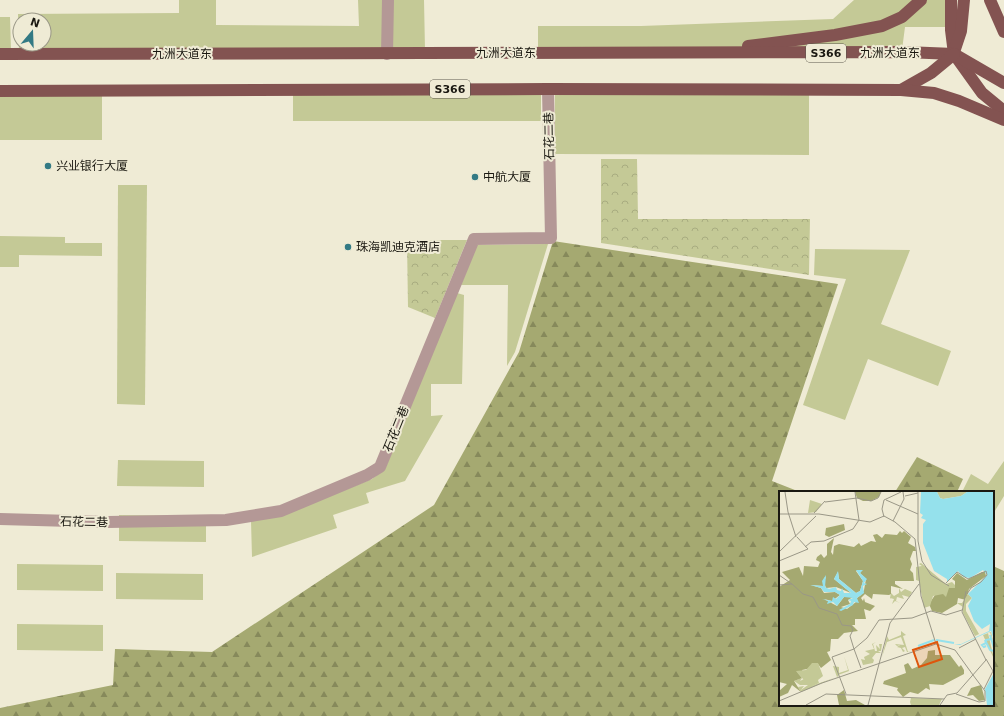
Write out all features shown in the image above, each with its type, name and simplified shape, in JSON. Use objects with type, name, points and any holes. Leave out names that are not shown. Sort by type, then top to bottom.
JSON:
[{"type":"main road","points":[[697,53],[835,35],[882,26],[902,17],[920,0]]},
{"type":"main road","points":[[950,0],[951,30],[954,54],[982,93],[1004,111]]},
{"type":"main road","points":[[901,90],[931,73],[954,54],[961,31],[964,0]]},
{"type":"main road","points":[[990,0],[1004,32]]},
{"type":"main road","name":"九洲大道东","points":[[0,54],[954,54],[1004,83]]},
{"type":"main road","name":"S366","points":[[0,91],[548,89],[901,90],[934,93],[959,101],[1004,120]]},
{"type":"street","points":[[387,54],[388,0]]},
{"type":"street","name":"石花二巷","points":[[0,519],[108,522],[226,520],[281,511],[367,475],[380,467],[474,239],[551,238],[548,89]]},
{"type":"green space","points":[[179,0],[216,0],[216,25],[359,26],[358,0],[424,0],[425,50],[52,50],[52,14],[179,13]]},
{"type":"green space","points":[[854,0],[947,0],[948,27],[905,27],[902,50],[538,49],[538,26],[641,26],[833,19]]},
{"type":"green space","points":[[0,17],[10,17],[11,51],[0,51]]},
{"type":"green space","points":[[293,93],[541,93],[541,121],[293,121]]},
{"type":"green space","points":[[555,94],[809,95],[809,155],[555,154]]},
{"type":"green space","points":[[0,96],[102,96],[102,140],[0,140]]},
{"type":"green space","points":[[601,159],[637,159],[638,219],[810,219],[809,275],[601,243]]},
{"type":"green space","points":[[118,185],[147,185],[145,405],[117,404]]},
{"type":"green space","points":[[0,236],[65,237],[65,243],[102,243],[102,256],[19,255],[19,267],[0,267]]},
{"type":"green space","points":[[407,240],[467,240],[435,318],[408,307]]},
{"type":"green space","points":[[553,241],[838,284],[772,481],[797,491],[779,491],[779,706],[994,706],[994,566],[1004,571],[1004,716],[0,716],[0,708],[113,685],[115,649],[212,652],[434,505],[519,352]]},
{"type":"green space","points":[[548,244],[515,352],[507,366],[508,285],[461,285],[477,245]]},
{"type":"green space","points":[[815,249],[910,250],[881,324],[951,351],[938,386],[868,359],[845,420],[803,405],[846,279],[814,275]]},
{"type":"green space","points":[[457,293],[464,295],[462,384],[431,384],[431,416],[443,415],[405,481],[366,493],[369,503],[333,515],[337,528],[252,557],[251,521],[288,513],[372,479],[385,469]]},
{"type":"green space","points":[[917,457],[963,479],[957,491],[896,491]]},
{"type":"green space","points":[[118,460],[204,461],[204,487],[117,486]]},
{"type":"green space","points":[[1004,461],[1004,496],[994,512],[994,491],[962,491],[971,474],[988,484]]},
{"type":"green space","points":[[119,515],[206,516],[206,542],[119,541]]},
{"type":"green space","points":[[17,564],[103,565],[103,591],[17,590]]},
{"type":"green space","points":[[116,573],[203,574],[203,600],[116,599]]},
{"type":"green space","points":[[17,624],[103,625],[103,651],[17,650]]},
{"type":"place","name":"兴业银行大厦","points":[[48,166]]},
{"type":"place","name":"中航大厦","points":[[475,177]]},
{"type":"place","name":"珠海凯迪克酒店","points":[[348,247]]}]
